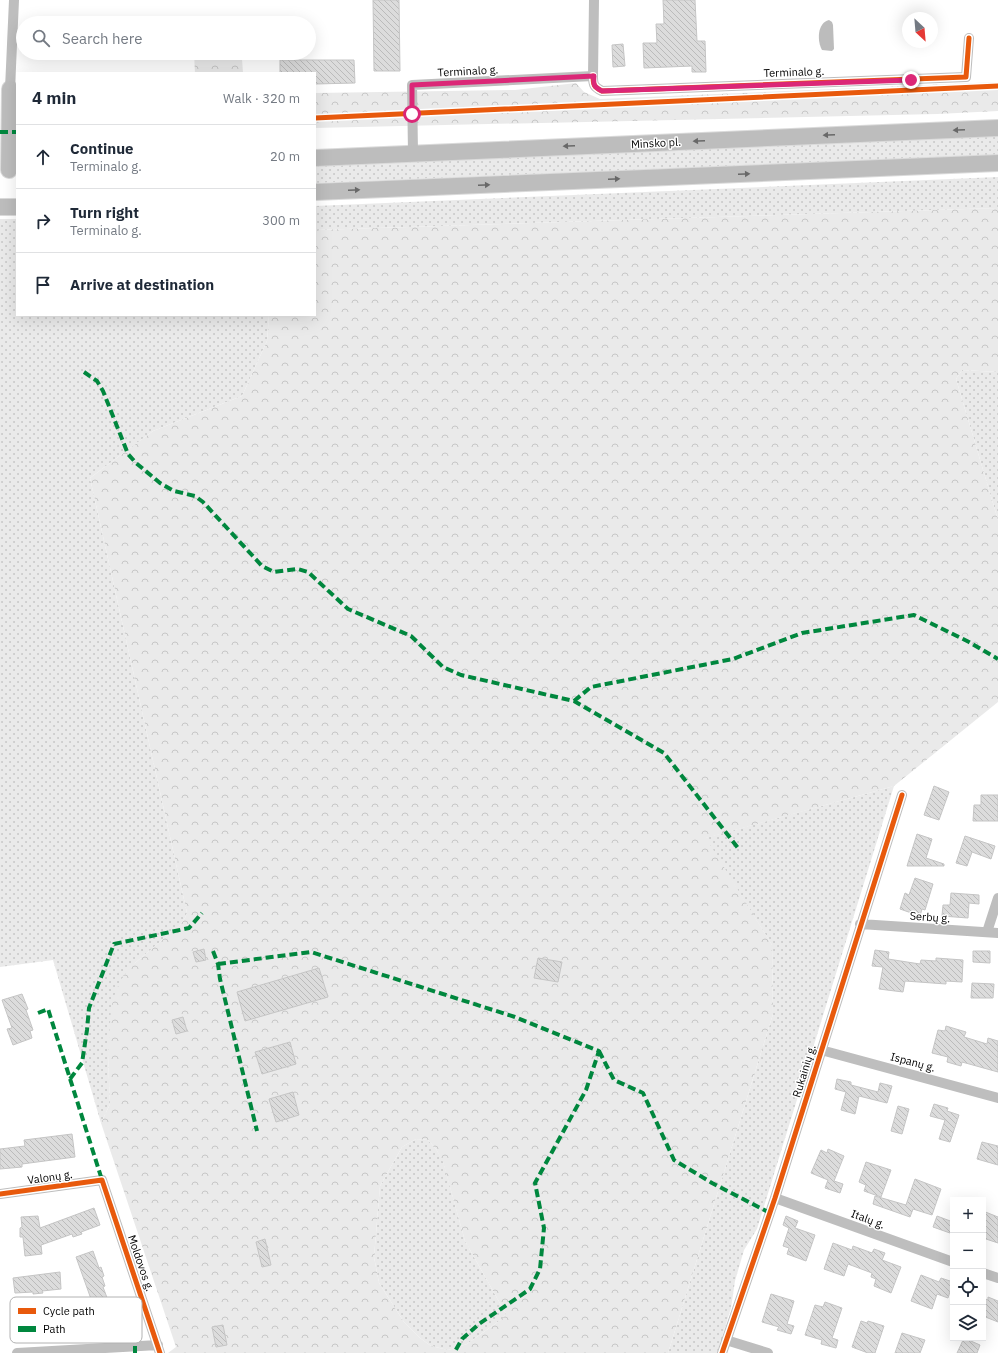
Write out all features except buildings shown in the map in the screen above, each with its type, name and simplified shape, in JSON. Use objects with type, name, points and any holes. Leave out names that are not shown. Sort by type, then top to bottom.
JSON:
[{"type":"highway","points":[[9,170],[10,89]]},
{"type":"highway","name":"Minsko pl.","points":[[316,158],[998,128]]},
{"type":"highway","points":[[316,192],[998,163]]},
{"type":"highway","points":[[0,207],[16,206]]},
{"type":"street","points":[[10,89],[14,0]]},
{"type":"street","name":"Terminalo g.","points":[[594,0],[593,84],[596,88],[602,91],[966,77],[969,38]]},
{"type":"street","name":"Terminalo g.","points":[[413,153],[412,85],[594,76]]},
{"type":"street","name":"Rukainių g.","points":[[722,1353],[775,1198],[860,924],[902,795]]},
{"type":"street","points":[[987,932],[998,898]]},
{"type":"street","name":"Serbų g.","points":[[860,924],[998,933]]},
{"type":"street","name":"Ispanų g.","points":[[821,1050],[998,1098]]},
{"type":"street","name":"Valonų g.","points":[[0,1194],[102,1180]]},
{"type":"street","name":"Moldovos g.","points":[[102,1180],[141,1297]]},
{"type":"street","name":"Italų g.","points":[[775,1198],[950,1261]]},
{"type":"street","points":[[986,1274],[998,1278]]},
{"type":"street","name":"Moldovos g.","points":[[142,1299],[159,1349]]},
{"type":"street","points":[[726,1340],[768,1353]]},
{"type":"street","points":[[17,1353],[159,1349]]},
{"type":"green space","points":[[194,60],[242,60],[243,72],[195,72]]},
{"type":"green space","points":[[998,82],[998,111],[937,114],[316,128],[316,93],[515,90],[576,83],[584,92],[600,99]]},
{"type":"green space","points":[[998,136],[998,155],[316,183],[316,165]]},
{"type":"green space","points":[[998,177],[998,208],[316,230],[316,206]]},
{"type":"green space","points":[[998,208],[998,372],[962,370],[956,379],[998,520],[998,702],[894,786],[706,838],[772,945],[773,1014],[668,1353],[168,1353],[176,1347],[101,1123],[110,1104],[108,1055],[111,1008],[116,990],[123,976],[135,963],[180,925],[187,913],[90,478],[153,431],[242,396],[267,341],[269,316],[316,316],[316,230]],"holes":[[[416,1139],[428,1140],[436,1149],[443,1162],[465,1241],[506,1314],[502,1319],[467,1344],[448,1350],[431,1346],[420,1338],[404,1322],[379,1283],[374,1257],[380,1186],[402,1147]]]},
{"type":"green space","points":[[0,219],[16,219],[16,316],[269,316],[267,341],[242,396],[153,431],[90,478],[187,913],[180,925],[135,963],[108,1055],[110,1104],[101,1123],[53,960],[0,967]]},
{"type":"green space","points":[[962,370],[998,372],[998,520],[956,379]]},
{"type":"green space","points":[[894,786],[757,1229],[744,1250],[735,1281],[731,1308],[717,1353],[668,1353],[773,1014],[772,945],[705,838]]},
{"type":"green space","points":[[416,1139],[428,1140],[436,1149],[443,1161],[465,1241],[506,1314],[502,1319],[467,1344],[448,1350],[431,1346],[420,1338],[404,1322],[379,1283],[374,1257],[380,1186],[402,1147]]},
{"type":"shaded area","points":[[829,20],[833,25],[834,49],[832,51],[822,50],[819,42],[820,28]]},
{"type":"marked path","points":[[0,132],[16,132]]},
{"type":"marked path","points":[[84,372],[97,381],[103,391],[128,454],[136,463],[160,483],[174,491],[195,496],[203,502],[262,566],[274,572],[298,569],[308,572],[348,609],[411,636],[443,667],[461,675],[574,701],[664,753],[738,848]]},
{"type":"marked path","points":[[574,701],[591,687],[733,659],[802,633],[914,615],[969,642],[998,659]]},
{"type":"marked path","points":[[70,1079],[82,1063],[89,1008],[114,944],[189,928],[202,913]]},
{"type":"marked path","points":[[213,951],[218,964],[220,979],[257,1131]]},
{"type":"marked path","points":[[218,964],[311,952],[515,1017],[599,1051],[586,1090],[535,1183],[544,1228],[540,1269],[530,1289],[479,1324],[462,1339],[454,1353]]},
{"type":"marked path","points":[[38,1013],[48,1009],[102,1180]]},
{"type":"marked path","points":[[599,1051],[614,1080],[643,1093],[674,1160],[712,1183],[770,1213]]},
{"type":"marked path","points":[[135,1346],[135,1353]]},
{"type":"cycle path","points":[[593,76],[594,85],[602,91],[966,77],[969,38]]},
{"type":"cycle path","points":[[316,118],[998,86]]},
{"type":"cycle path","points":[[722,1353],[775,1198],[902,795]]},
{"type":"cycle path","points":[[0,1194],[102,1180],[141,1297]]},
{"type":"cycle path","points":[[142,1299],[160,1353]]},
{"type":"route","points":[[412,114],[412,85],[594,76],[593,84],[596,88],[602,91],[911,80]]}]
